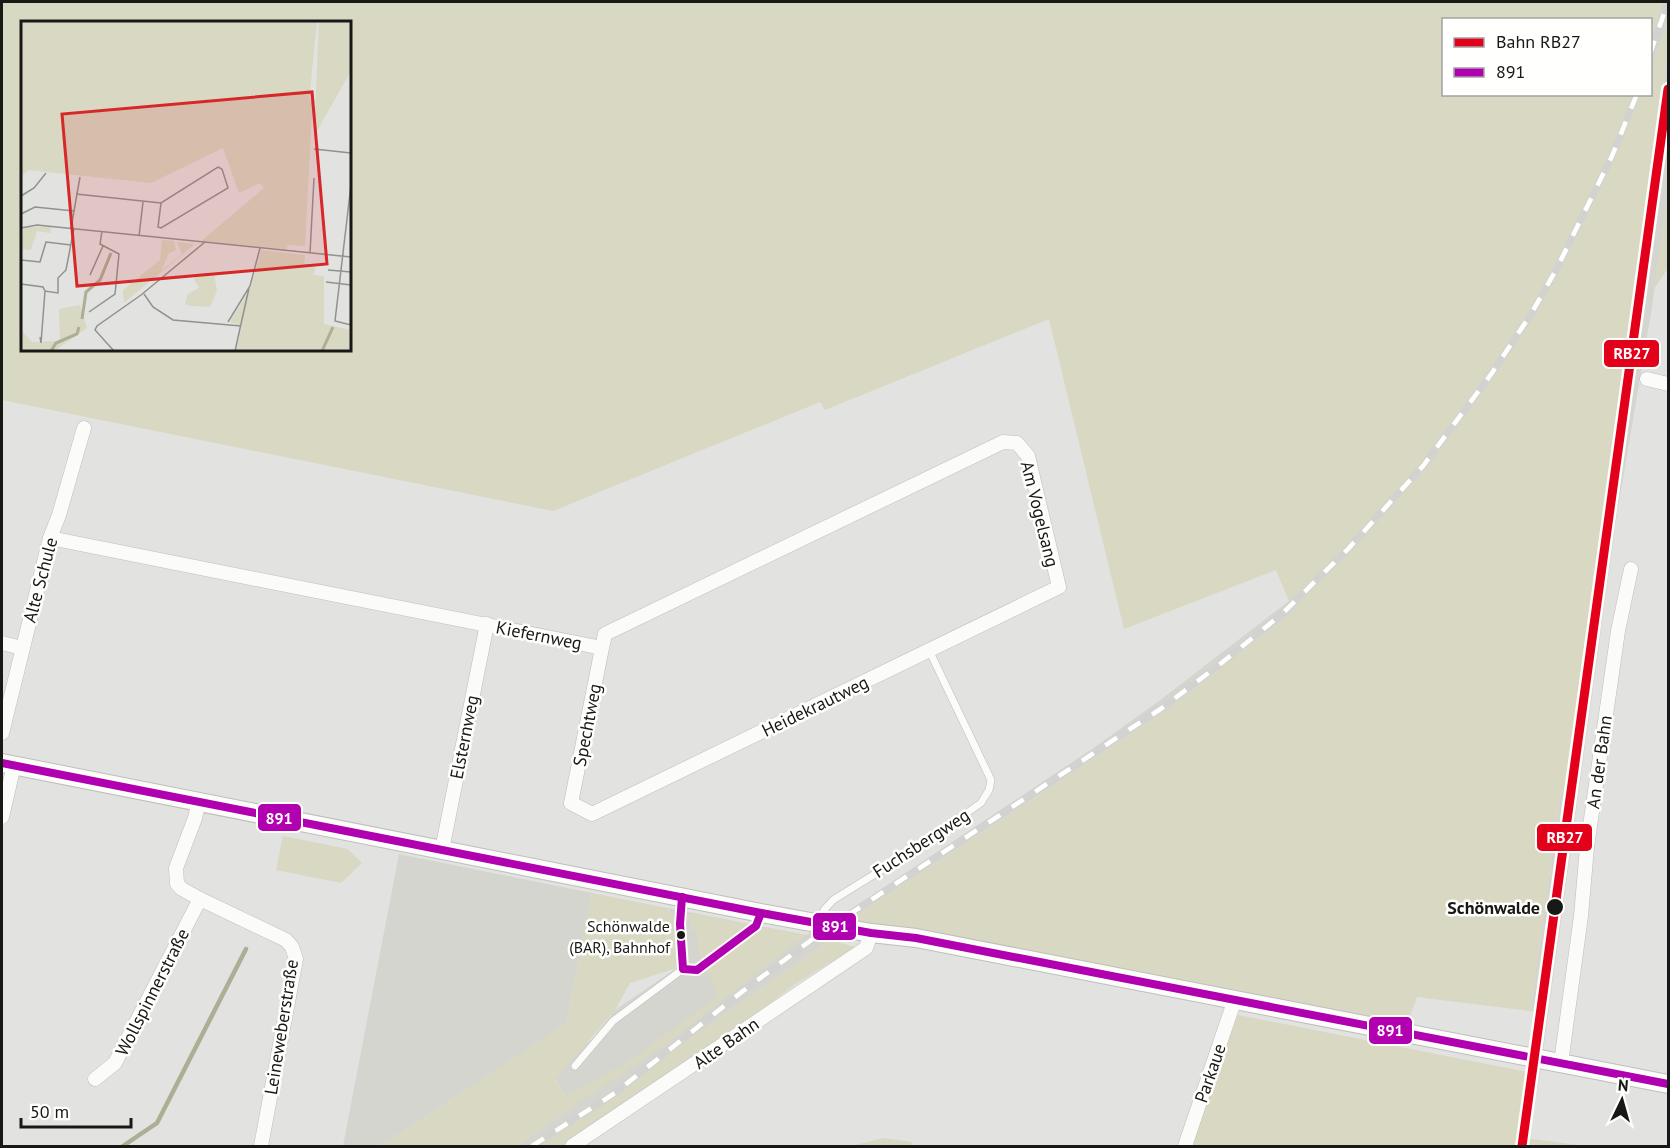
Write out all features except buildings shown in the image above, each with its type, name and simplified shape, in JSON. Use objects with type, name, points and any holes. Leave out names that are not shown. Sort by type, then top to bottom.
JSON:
[{"type":"main road","points":[[8,764],[761,914],[871,933],[916,938],[1668,1084]]},
{"type":"street","points":[[1647,379],[1668,384]]},
{"type":"street","name":"Alte Schule","points":[[2,734],[50,538],[59,515],[84,428]]},
{"type":"street","name":"Kiefernweg","points":[[50,538],[602,648],[605,634],[1003,442],[1017,443]]},
{"type":"street","name":"Am Vogelsang","points":[[1017,443],[1028,456],[1059,587]]},
{"type":"street","name":"An der Bahn","points":[[1561,1063],[1581,916],[1587,847],[1618,631],[1631,569]]},
{"type":"street","name":"Heidekrautweg","points":[[571,803],[592,814],[1059,587]]},
{"type":"street","name":"Elsternweg","points":[[442,850],[487,624]]},
{"type":"street","points":[[2,643],[22,648]]},
{"type":"street","name":"Spechtweg","points":[[571,803],[602,648]]},
{"type":"street","points":[[2,817],[8,764]]},
{"type":"street","name":"Leineweberstraße","points":[[199,801],[176,868],[177,884],[200,899],[286,940],[292,947],[296,959],[261,1146]]},
{"type":"street","name":"Wollspinnerstraße","points":[[95,1079],[115,1063],[200,899]]},
{"type":"street","name":"Alte Bahn","points":[[572,1146],[866,948],[871,933]]},
{"type":"street","name":"Parkaue","points":[[1185,1146],[1235,999]]},
{"type":"lane","name":"Fuchsbergweg","points":[[820,924],[824,910],[833,900],[917,848],[981,803],[989,790],[991,780],[929,650]]},
{"type":"lane","points":[[682,897],[680,935],[683,969]]},
{"type":"lane","points":[[575,1066],[614,1021],[683,969],[697,970],[756,927],[761,914]]},
{"type":"shaded area","points":[[1663,2],[1668,2],[1668,22],[1652,67],[1652,40]]},
{"type":"shaded area","points":[[1668,48],[1668,191],[1652,307],[1617,514],[1540,1074],[1529,1138],[1517,1137],[1534,1012],[1530,1011],[1561,793],[1566,794]]},
{"type":"shaded area","points":[[1289,601],[1297,609],[1163,713],[845,923],[830,940],[534,1146],[517,1146],[572,1107],[550,1071],[592,1039],[615,1010],[677,968],[673,916],[668,908],[806,935],[852,909],[1092,749],[1159,701]]},
{"type":"shaded area","points":[[399,854],[592,893],[566,1024],[381,1146],[343,1146]]},
{"type":"green space","points":[[2,2],[1663,2],[1652,40],[1652,18],[1442,18],[1442,96],[1652,96],[1652,66],[1668,22],[1668,48],[1566,794],[1561,793],[1530,1011],[1417,997],[1407,1024],[845,923],[1163,713],[1297,609],[1289,601],[1276,570],[1124,629],[1049,319],[825,410],[820,402],[553,511],[2,400]]},
{"type":"green space","points":[[1668,191],[1668,268],[1654,289]]},
{"type":"green space","points":[[283,836],[348,849],[362,863],[341,883],[276,870]]},
{"type":"green space","points":[[592,893],[667,908],[673,916],[677,968],[630,983],[615,1010],[555,1080],[565,1096],[626,1063],[718,996],[698,950],[696,930],[691,930],[690,919],[687,918],[692,913],[806,935],[664,1046],[517,1146],[381,1146],[566,1024]]},
{"type":"green space","points":[[830,940],[855,947],[794,985],[674,1077],[567,1146],[534,1146],[655,1063]]},
{"type":"green space","points":[[1238,1015],[1527,1072],[1517,1137],[1586,1146],[1189,1146]]},
{"type":"green space","points":[[883,1138],[912,1142],[911,1146],[851,1146]]},
{"type":"waterway","points":[[123,1146],[157,1123],[246,949]]},
{"type":"railway","points":[[1652,48],[1668,2]]},
{"type":"railway","points":[[532,1146],[615,1093],[743,991],[818,935],[1162,708],[1282,614],[1348,549],[1423,466],[1492,373],[1531,314],[1556,270],[1612,156],[1636,96]]},
{"type":"rail line","name":"RB27","points":[[1522,1146],[1668,89]]},
{"type":"transit line","name":"891","points":[[2,763],[761,913],[871,933],[916,938],[1668,1084]]},
{"type":"transit line","name":"891","points":[[682,897],[680,924],[683,969],[697,970],[756,926],[761,913]]},
{"type":"place","name":"Schönwalde","points":[[1555,907]]},
{"type":"place","name":"Schönwalde (BAR), Bahnhof","points":[[681,935]]}]
